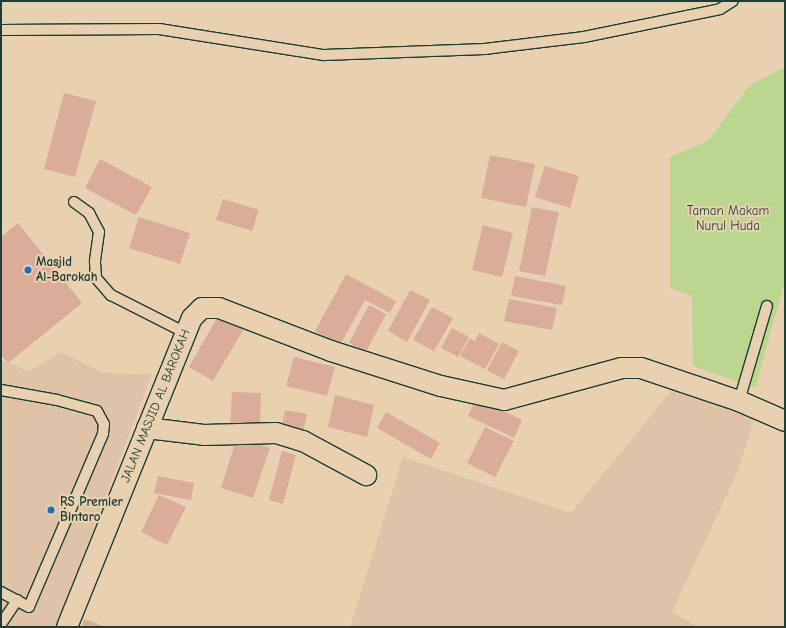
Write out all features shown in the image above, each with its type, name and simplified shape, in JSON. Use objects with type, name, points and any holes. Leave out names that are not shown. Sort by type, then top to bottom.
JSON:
[{"type":"street","points":[[189,325],[202,308],[219,308],[331,351],[441,386],[504,400],[622,368],[641,368],[739,401],[785,421]]},
{"type":"street","name":"JALAN MASJID AL BAROKAH","points":[[67,627],[189,325]]},
{"type":"street","points":[[147,428],[204,435],[276,433],[303,441],[366,475]]},
{"type":"lane","points":[[1,30],[159,29],[324,55],[485,49],[584,37],[720,9],[732,1]]},
{"type":"lane","points":[[74,202],[89,213],[99,232],[95,262],[96,278],[111,295],[189,325]]},
{"type":"lane","points":[[739,401],[767,306]]},
{"type":"lane","points":[[1,390],[57,400],[97,411],[104,424],[103,434],[29,607],[1,592]]},
{"type":"lane","points":[[1,624],[17,600]]},
{"type":"shaded area","name":"RS Premier Bintaro","points":[[61,352],[104,373],[152,374],[56,627],[1,627],[1,360],[29,371]]},
{"type":"shaded area","points":[[673,389],[756,413],[738,471],[672,612],[698,627],[350,627],[403,457],[571,513]]},
{"type":"green space","name":"Taman Makam Nurul Huda","points":[[785,67],[785,281],[755,388],[693,366],[692,296],[670,288],[670,157],[708,141],[750,85]]},
{"type":"building","points":[[64,93],[96,101],[75,177],[44,169]]},
{"type":"building","points":[[490,155],[535,164],[526,207],[481,198]]},
{"type":"building","points":[[100,159],[152,187],[136,215],[85,188]]},
{"type":"building","points":[[545,166],[579,176],[570,208],[535,197]]},
{"type":"building","points":[[223,199],[259,210],[252,231],[216,220]]},
{"type":"building","points":[[532,207],[559,212],[545,276],[519,271]]},
{"type":"building","points":[[139,217],[190,233],[180,264],[129,248]]},
{"type":"building","name":"Masjid Al-Barokah","points":[[18,223],[82,303],[8,363],[1,355],[1,237]]},
{"type":"building","points":[[483,225],[513,233],[502,277],[472,270]]},
{"type":"building","points":[[346,274],[396,301],[390,313],[365,300],[340,345],[315,331]]},
{"type":"building","points":[[515,276],[566,286],[562,305],[511,296]]},
{"type":"building","points":[[410,290],[430,300],[407,342],[388,331]]},
{"type":"building","points":[[509,299],[557,308],[552,330],[504,321]]},
{"type":"building","points":[[369,305],[386,314],[366,352],[349,343]]},
{"type":"building","points":[[432,307],[453,318],[434,351],[413,340]]},
{"type":"building","points":[[218,316],[243,330],[213,381],[189,367]]},
{"type":"building","points":[[452,328],[469,337],[458,357],[441,348]]},
{"type":"building","points":[[479,333],[499,344],[485,369],[460,356],[470,338],[475,341]]},
{"type":"building","points":[[502,342],[519,351],[504,379],[487,370]]},
{"type":"building","points":[[294,357],[335,367],[327,396],[286,386]]},
{"type":"building","points":[[232,392],[261,393],[260,427],[230,426]]},
{"type":"building","points":[[335,395],[374,405],[367,437],[328,427]]},
{"type":"building","points":[[477,398],[522,420],[514,438],[468,416]]},
{"type":"building","points":[[285,410],[307,414],[303,433],[281,429]]},
{"type":"building","points":[[386,412],[440,443],[431,459],[377,428]]},
{"type":"building","points":[[485,427],[514,441],[495,477],[467,463]]},
{"type":"building","points":[[237,437],[270,448],[253,498],[221,488]]},
{"type":"building","points":[[282,451],[296,455],[283,504],[269,500]]},
{"type":"building","points":[[158,476],[194,483],[191,500],[154,493]]},
{"type":"building","points":[[159,495],[186,507],[167,545],[141,532]]},
{"type":"building","points":[[84,619],[107,627],[82,627]]},
{"type":"place","name":"Masjid Al-Barokah","points":[[28,270]]},
{"type":"place","name":"RS Premier Bintaro","points":[[51,510]]}]
